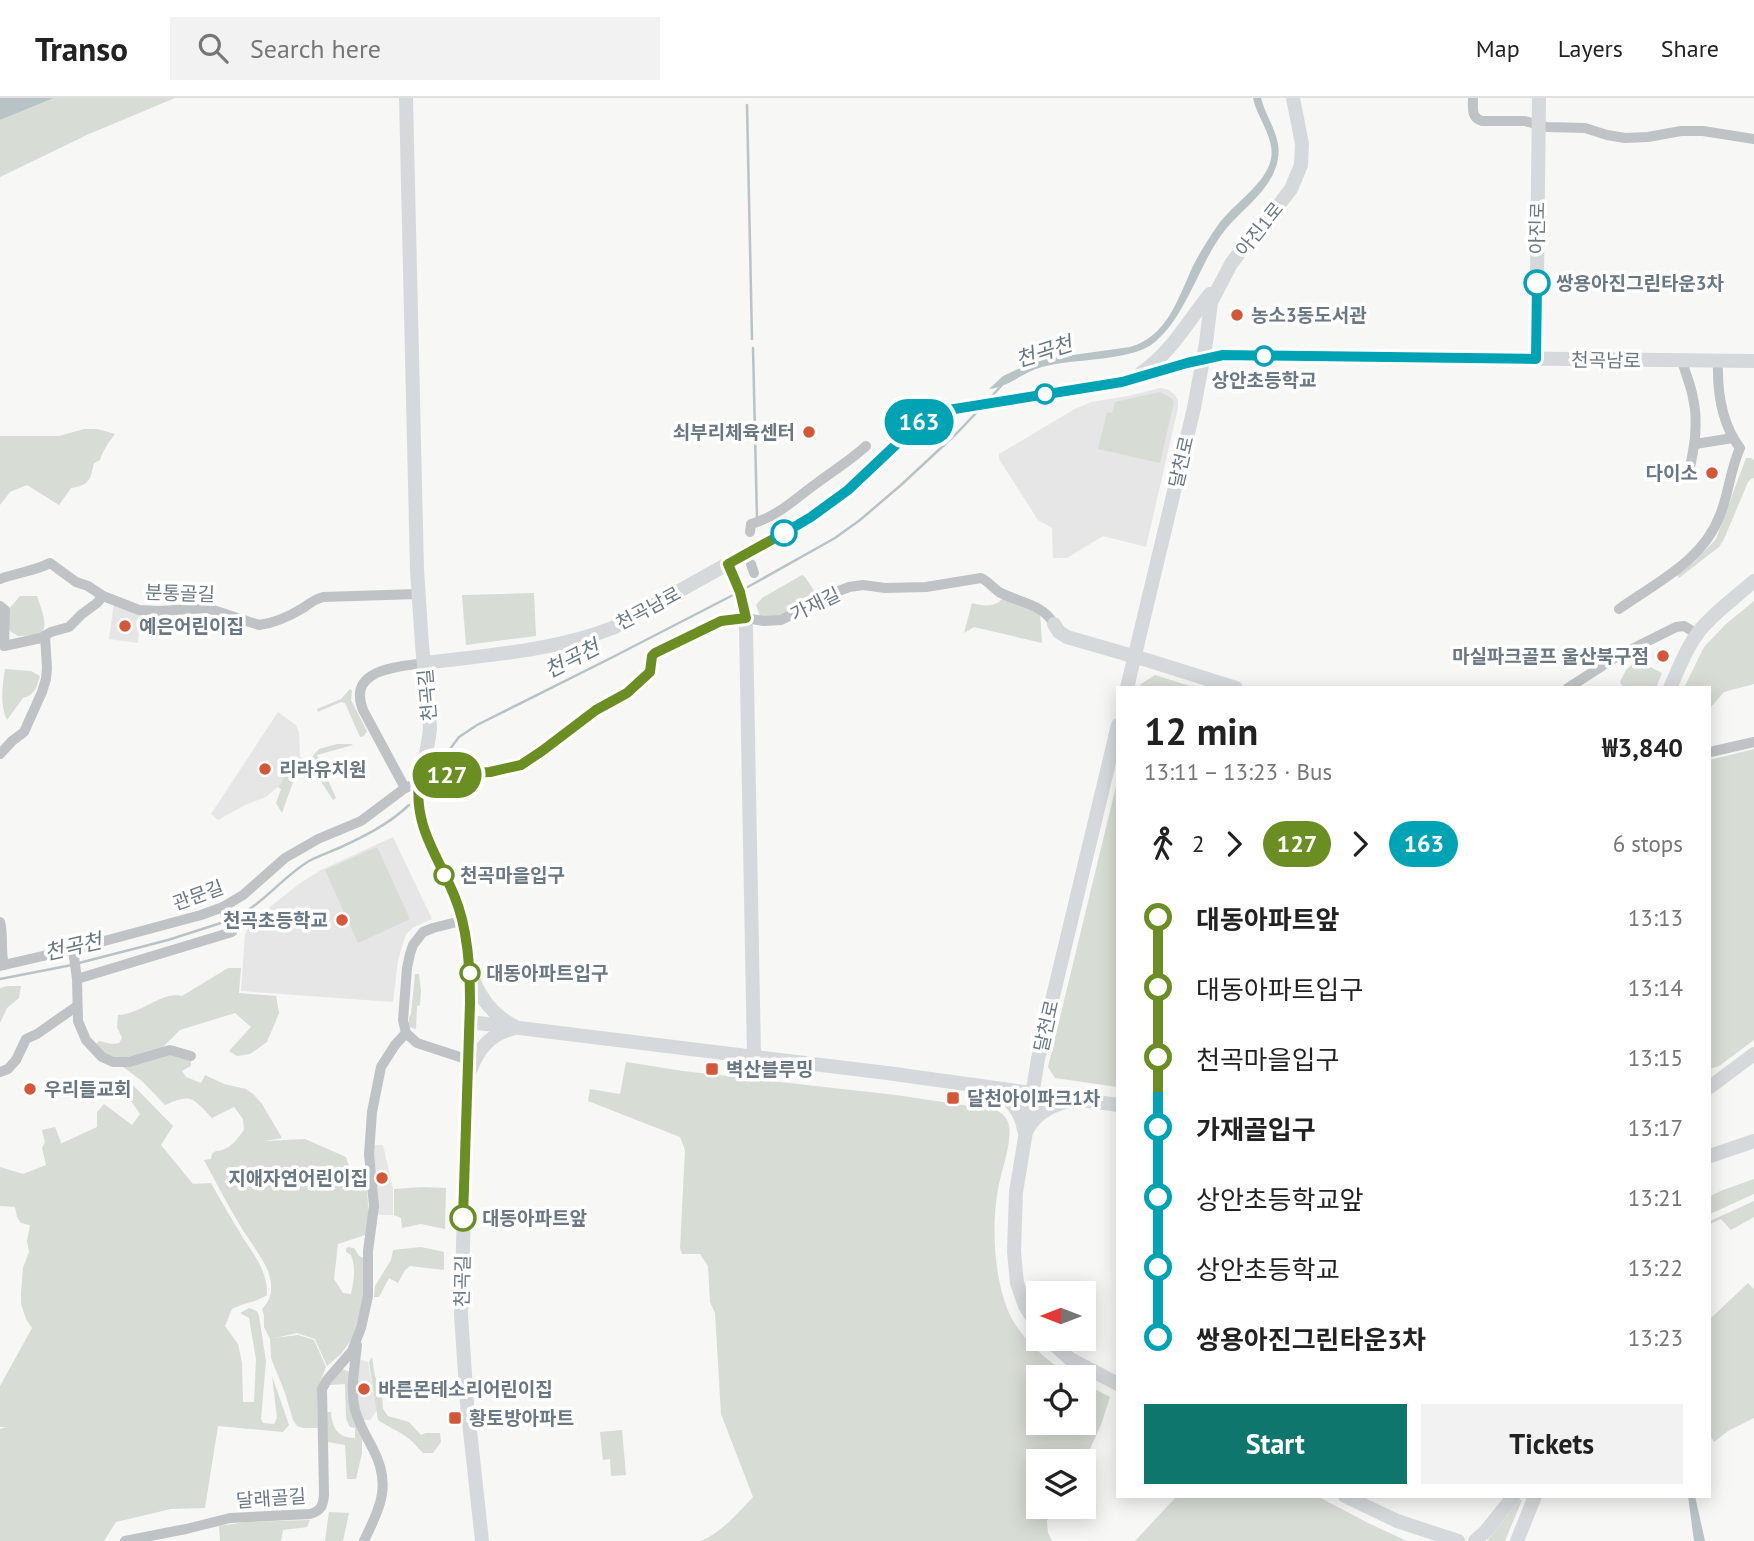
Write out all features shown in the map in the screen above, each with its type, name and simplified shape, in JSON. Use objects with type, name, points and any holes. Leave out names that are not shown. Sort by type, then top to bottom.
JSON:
[{"type":"street","name":"천곡길","points":[[406,98],[418,594],[430,729],[419,782],[418,802],[424,833],[454,896],[469,968],[470,1022],[461,1315],[467,1403],[482,1541]]},
{"type":"street","name":"아진1로","points":[[1203,359],[1210,306],[1222,279],[1250,238],[1291,189],[1300,171],[1303,151],[1293,98]]},
{"type":"street","points":[[1473,98],[1474,114],[1479,120],[1525,121],[1552,127],[1585,128],[1625,138],[1703,131],[1754,139]]},
{"type":"street","name":"아진로","points":[[1536,359],[1539,98]]},
{"type":"street","points":[[1132,380],[1169,349],[1222,279]]},
{"type":"street","name":"천곡남로","points":[[405,788],[360,703],[359,693],[371,676],[391,667],[554,646],[593,636],[632,618],[803,522],[834,501],[920,422],[939,412],[1132,380],[1223,355],[1754,361]]},
{"type":"street","name":"달천로","points":[[1128,686],[1191,421],[1203,359]]},
{"type":"street","points":[[1682,360],[1695,405],[1695,444],[1688,476]]},
{"type":"street","points":[[1619,609],[1694,556],[1712,533],[1721,513],[1740,448],[1732,438],[1720,401],[1718,361]]},
{"type":"street","points":[[1695,444],[1732,438]]},
{"type":"street","points":[[750,533],[751,524],[769,518],[783,509],[866,446]]},
{"type":"street","name":"분통골길","points":[[0,579],[50,563],[71,579],[103,596],[139,610],[207,608],[259,625],[291,614],[323,597],[418,594]]},
{"type":"street","points":[[728,564],[736,579],[745,612],[754,1057]]},
{"type":"street","name":"가재길","points":[[419,782],[444,775],[490,772],[521,765],[596,710],[627,693],[650,672],[652,656],[655,653],[745,612],[764,621],[781,620],[813,601],[856,586],[911,588],[981,578],[1009,597],[1042,610],[1059,632],[1067,637],[1230,686]]},
{"type":"street","points":[[1671,686],[1697,634],[1754,581]]},
{"type":"street","points":[[0,606],[5,610],[4,646],[69,627],[103,596]]},
{"type":"street","points":[[1583,684],[1616,657],[1676,627],[1684,626],[1697,634]]},
{"type":"street","points":[[1,749],[24,732],[29,724],[46,679],[45,636]]},
{"type":"street","name":"달천로","points":[[1026,1308],[1015,1268],[1014,1208],[1024,1135],[1038,1059],[1116,732]]},
{"type":"street","points":[[1711,752],[1754,742]]},
{"type":"street","name":"관문길","points":[[2,966],[74,953],[224,909],[285,858],[318,839],[361,821],[405,788],[419,782]]},
{"type":"street","points":[[77,977],[232,932],[224,909]]},
{"type":"street","points":[[461,921],[424,932],[413,945],[403,1020],[406,1032],[417,1043],[469,1060]]},
{"type":"street","points":[[0,922],[2,966]]},
{"type":"street","points":[[74,953],[78,1021],[86,1040],[103,1057],[129,1062],[170,1050],[191,1056]]},
{"type":"street","points":[[469,968],[477,990],[488,1006],[502,1019],[518,1028]]},
{"type":"street","points":[[0,1072],[8,1069],[16,1060],[26,1040],[77,1006]]},
{"type":"street","points":[[470,1022],[1116,1105]]},
{"type":"street","points":[[468,1077],[478,1053],[489,1040],[502,1031],[518,1028]]},
{"type":"street","name":"달래골길","points":[[364,1541],[383,1495],[379,1463],[361,1425],[354,1402],[353,1381],[358,1338],[368,1296],[374,1206],[369,1154],[372,1112],[381,1067],[406,1032]]},
{"type":"street","points":[[1711,1086],[1754,1054]]},
{"type":"street","points":[[985,1087],[1004,1096],[1013,1105],[1021,1118],[1024,1135]]},
{"type":"street","points":[[1024,1135],[1033,1120],[1045,1110],[1056,1104],[1080,1100]]},
{"type":"street","points":[[1713,1153],[1754,1140]]},
{"type":"street","name":"달래골길","points":[[125,1541],[219,1520],[317,1512],[321,1508],[324,1495],[322,1389],[352,1351],[358,1338]]},
{"type":"street","points":[[1061,1351],[1070,1359],[1116,1383]]},
{"type":"street","points":[[1349,1498],[1396,1521],[1458,1541]]},
{"type":"street","points":[[1475,1541],[1512,1498]]},
{"type":"street","points":[[1517,1541],[1534,1498]]},
{"type":"shaded area","points":[[0,98],[54,98],[0,120]]},
{"type":"shaded area","points":[[54,98],[175,98],[89,134],[0,177],[0,120]]},
{"type":"shaded area","name":"천곡천","points":[[1253,98],[1261,98],[1276,135],[1279,150],[1275,169],[1257,197],[1216,243],[1176,318],[1166,331],[1155,342],[1132,353],[1042,367],[989,389],[1003,376],[1037,360],[1130,347],[1143,342],[1163,325],[1215,230],[1268,168],[1272,151]]},
{"type":"shaded area","name":"상안초등학교","points":[[1160,388],[1174,394],[1178,400],[1178,408],[1146,547],[1103,536],[1067,558],[1053,558],[1052,528],[1038,520],[999,459],[999,454],[1091,402]]},
{"type":"shaded area","points":[[1160,392],[1174,402],[1160,463],[1098,449],[1107,412],[1112,413],[1115,402]]},
{"type":"shaded area","points":[[84,429],[115,434],[100,460],[94,463],[86,483],[71,488],[59,505],[27,485],[10,492],[0,505],[0,436],[59,436]]},
{"type":"shaded area","points":[[1746,458],[1754,460],[1754,478],[1748,482],[1724,539],[1719,547],[1679,578],[1677,575],[1716,539]]},
{"type":"shaded area","points":[[802,575],[815,592],[777,618],[761,619],[756,605],[762,598]]},
{"type":"shaded area","points":[[534,593],[536,636],[466,645],[462,595]]},
{"type":"shaded area","points":[[20,596],[37,596],[44,621],[41,635],[18,636],[10,631],[8,610]]},
{"type":"shaded area","points":[[1003,598],[1040,613],[1042,643],[974,627],[964,633],[972,603],[993,605]]},
{"type":"shaded area","points":[[1754,601],[1754,684],[1724,692],[1711,707],[1711,686],[1685,686],[1704,647]]},
{"type":"shaded area","name":"예은어린이집","points":[[114,603],[141,614],[138,643],[109,639]]},
{"type":"shaded area","points":[[1637,660],[1662,673],[1657,686],[1622,686],[1620,682],[1626,670]]},
{"type":"shaded area","points":[[5,669],[31,671],[40,676],[35,690],[23,698],[7,720],[2,702]]},
{"type":"shaded area","points":[[1155,675],[1190,686],[1140,686]]},
{"type":"shaded area","points":[[350,689],[351,700],[367,731],[364,736],[360,737],[345,703],[341,702],[318,712],[317,709],[341,699]]},
{"type":"shaded area","name":"리라유치원","points":[[278,712],[296,725],[300,757],[278,787],[266,797],[218,820],[211,814]]},
{"type":"shaded area","points":[[337,744],[353,745],[317,755],[336,798],[333,800],[311,766],[311,758],[319,749]]},
{"type":"shaded area","points":[[1754,749],[1754,1040],[1719,1066],[1711,1069],[1711,760]]},
{"type":"shaded area","points":[[301,757],[305,761],[299,765],[282,813],[276,803],[281,789],[278,787]]},
{"type":"shaded area","points":[[1116,786],[1116,1087],[1055,1078],[1048,1067]]},
{"type":"shaded area","name":"천곡초등학교","points":[[393,837],[432,919],[406,934],[398,960],[393,1002],[241,991],[245,934],[252,921],[321,870]]},
{"type":"shaded area","points":[[377,847],[410,919],[358,943],[325,870]]},
{"type":"shaded area","points":[[228,968],[241,968],[239,993],[276,996],[279,1013],[267,1042],[250,1054],[237,1056],[229,1051],[251,1027],[235,1013],[180,1030],[161,1049],[129,1060],[113,1059],[94,1046],[99,1041],[119,1043],[122,1038],[117,1027],[118,1015],[167,997],[182,996]]},
{"type":"shaded area","points":[[415,974],[419,974],[421,991],[416,1029],[409,1027]]},
{"type":"shaded area","points":[[21,986],[19,998],[7,1008],[0,1023],[0,988]]},
{"type":"shaded area","points":[[171,1052],[191,1061],[191,1066],[182,1071],[186,1077],[201,1083],[205,1075],[253,1094],[282,1138],[265,1141],[305,1139],[346,1157],[353,1178],[366,1178],[369,1216],[365,1235],[338,1244],[334,1279],[343,1293],[351,1294],[354,1265],[346,1249],[354,1248],[359,1256],[364,1258],[364,1294],[354,1336],[341,1354],[327,1366],[315,1339],[297,1333],[275,1338],[298,1335],[314,1340],[326,1367],[317,1390],[318,1428],[303,1428],[297,1426],[293,1420],[271,1358],[270,1339],[264,1327],[262,1309],[271,1293],[269,1274],[204,1160],[211,1159],[216,1150],[226,1149],[234,1142],[244,1130],[243,1119],[234,1107],[212,1118],[192,1099],[181,1099],[165,1105],[122,1064]]},
{"type":"shaded area","points":[[626,1062],[896,1095],[996,1110],[1004,1116],[1010,1133],[998,1189],[995,1220],[1001,1288],[1011,1317],[1026,1338],[1026,1351],[1039,1351],[1056,1365],[1026,1365],[1026,1435],[1096,1435],[1096,1390],[1110,1397],[1101,1425],[1090,1449],[1026,1449],[1026,1519],[1048,1519],[1048,1533],[1052,1541],[700,1541],[722,1528],[753,1497],[721,1414],[715,1313],[710,1302],[708,1266],[700,1254],[682,1254],[680,1248],[685,1150],[680,1137],[588,1101],[590,1089],[620,1094]]},
{"type":"shaded area","points":[[125,1077],[173,1126],[161,1145],[193,1184],[211,1183],[262,1269],[267,1295],[232,1309],[225,1326],[238,1344],[242,1363],[243,1402],[254,1402],[256,1359],[249,1318],[240,1313],[249,1308],[257,1311],[266,1361],[261,1419],[263,1423],[274,1424],[277,1418],[272,1376],[289,1425],[283,1432],[218,1426],[205,1508],[171,1509],[116,1522],[104,1541],[0,1541],[0,1429],[6,1427],[0,1427],[0,1386],[32,1328],[21,1304],[30,1225],[21,1223],[15,1207],[0,1206],[0,1167],[23,1174],[46,1165],[42,1130],[55,1127],[60,1144],[97,1127],[97,1112],[104,1104],[132,1125],[140,1114],[117,1080]]},
{"type":"shaded area","name":"지애자연어린이집","points":[[373,1145],[383,1145],[393,1189],[393,1215],[377,1215],[378,1194],[373,1166]]},
{"type":"shaded area","points":[[1754,1179],[1754,1194],[1711,1214],[1711,1196]]},
{"type":"shaded area","points":[[446,1188],[445,1229],[421,1224],[402,1228],[401,1218],[394,1215],[394,1189]]},
{"type":"shaded area","points":[[1754,1201],[1754,1217],[1731,1230],[1721,1219],[1711,1224],[1711,1221]]},
{"type":"shaded area","points":[[421,1247],[444,1252],[444,1270],[410,1266],[398,1283],[389,1278],[379,1297],[374,1297],[375,1286],[391,1260],[393,1250]]},
{"type":"shaded area","points":[[1748,1283],[1754,1289],[1754,1418],[1728,1431],[1714,1442],[1711,1437],[1711,1318]]},
{"type":"shaded area","points":[[372,1357],[375,1376],[382,1392],[383,1409],[388,1416],[409,1422],[421,1435],[440,1433],[441,1442],[433,1453],[423,1453],[408,1438],[378,1420],[369,1362]]},
{"type":"shaded area","name":"바른몬테소리어린이집","points":[[361,1360],[368,1362],[377,1410],[370,1420],[363,1420],[357,1407],[358,1363]]},
{"type":"shaded area","points":[[342,1369],[350,1372],[352,1413],[362,1439],[356,1479],[347,1479],[345,1445],[328,1442],[326,1412],[331,1412],[333,1423],[340,1434],[355,1438],[355,1428],[350,1427],[346,1419],[345,1384],[329,1385]]},
{"type":"shaded area","points":[[622,1430],[626,1475],[611,1476],[610,1459],[603,1460],[600,1432]]},
{"type":"shaded area","points":[[1175,1498],[1321,1498],[1407,1541],[1135,1541]]},
{"type":"shaded area","points":[[1688,1498],[1695,1498],[1705,1541],[1694,1541]]},
{"type":"shaded area","points":[[1520,1500],[1505,1541],[1487,1541]]},
{"type":"shaded area","points":[[329,1512],[349,1513],[343,1541],[325,1541]]},
{"type":"shaded area","points":[[310,1520],[307,1527],[283,1530],[281,1541],[220,1541],[219,1526],[247,1522]]},
{"type":"waterway","points":[[747,105],[752,339]]},
{"type":"waterway","points":[[753,348],[757,519]]},
{"type":"waterway","name":"천곡천","points":[[990,398],[1002,385]]},
{"type":"waterway","name":"천곡천","points":[[746,588],[835,538],[860,520],[901,485],[978,411]]},
{"type":"waterway","name":"천곡천","points":[[444,757],[459,737],[477,725],[737,593]]},
{"type":"waterway","name":"천곡천","points":[[230,920],[251,908],[309,861],[376,829],[409,805]]},
{"type":"waterway","name":"천곡천","points":[[79,963],[224,922]]},
{"type":"waterway","name":"천곡천","points":[[0,979],[72,965]]},
{"type":"bus line","name":"163","points":[[784,533],[834,501],[914,427],[939,412],[1122,382],[1223,355],[1536,359],[1537,283]]},
{"type":"bus line","name":"127","points":[[463,1218],[469,968],[454,896],[424,833],[419,813],[419,782],[444,775],[490,772],[521,765],[596,710],[627,693],[650,672],[652,656],[655,653],[721,621],[746,618],[736,579],[728,564],[784,533]]},
{"type":"place","name":"쌍용아진그린타운3차","points":[[1537,283]]},
{"type":"place","name":"농소3동도서관","points":[[1237,315]]},
{"type":"place","name":"상안초등학교","points":[[1264,356]]},
{"type":"place","name":"쇠부리체육센터","points":[[809,432]]},
{"type":"place","name":"다이소","points":[[1712,473]]},
{"type":"place","name":"예은어린이집","points":[[125,626]]},
{"type":"place","name":"마실파크골프 울산북구점","points":[[1663,656]]},
{"type":"place","name":"리라유치원","points":[[265,769]]},
{"type":"place","name":"천곡마을입구","points":[[444,875]]},
{"type":"place","name":"천곡초등학교","points":[[342,920]]},
{"type":"place","name":"대동아파트입구","points":[[470,973]]},
{"type":"place","name":"벽산블루밍","points":[[712,1069]]},
{"type":"place","name":"우리들교회","points":[[30,1089]]},
{"type":"place","name":"달천아이파크1차","points":[[953,1098]]},
{"type":"place","name":"지애자연어린이집","points":[[382,1178]]},
{"type":"place","name":"대동아파트앞","points":[[463,1218]]},
{"type":"place","name":"바른몬테소리어린이집","points":[[364,1389]]},
{"type":"place","name":"황토방아파트","points":[[455,1418]]}]
